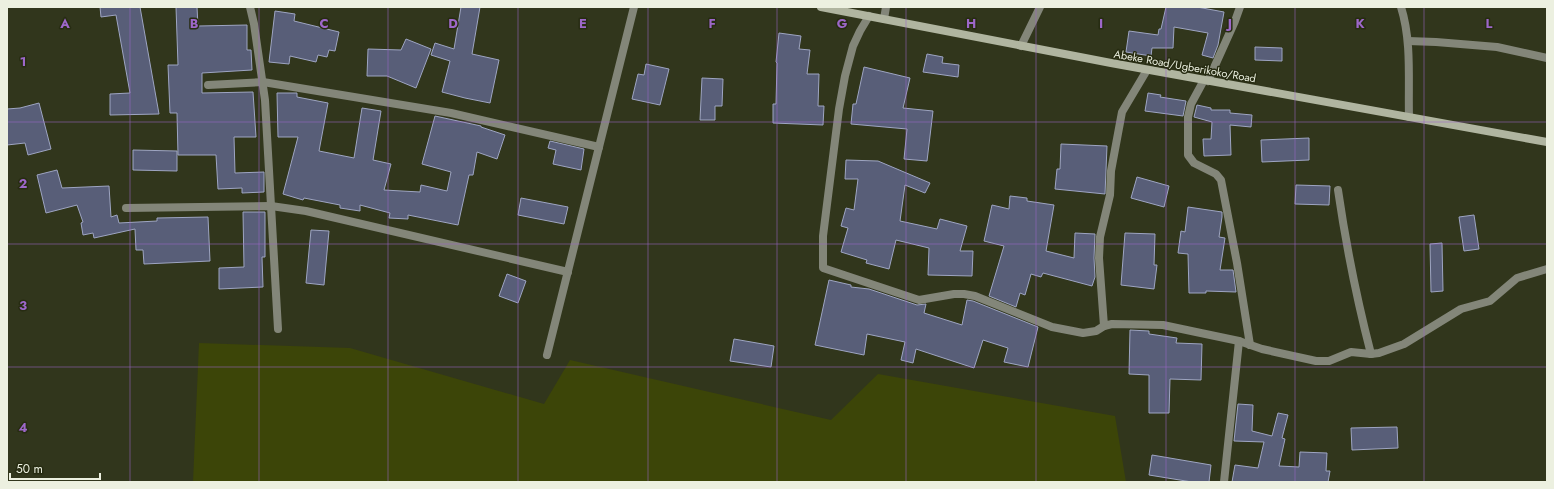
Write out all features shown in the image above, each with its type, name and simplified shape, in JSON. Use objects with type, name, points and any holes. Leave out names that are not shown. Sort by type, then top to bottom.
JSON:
[{"type":"street","points":[[250,7],[254,24],[265,100],[278,329]]},
{"type":"street","points":[[547,355],[634,7]]},
{"type":"street","name":"Abeke Road/Ugberikoko/Road","points":[[821,7],[1146,70],[1547,142]]},
{"type":"street","points":[[884,19],[886,7]]},
{"type":"street","points":[[1021,46],[1040,7]]},
{"type":"street","points":[[1240,7],[1235,21],[1206,80],[1191,104],[1188,117],[1188,155],[1194,162],[1216,174],[1221,180],[1237,263],[1250,345]]},
{"type":"street","points":[[1401,7],[1406,23],[1408,42],[1409,117]]},
{"type":"street","points":[[869,16],[853,46],[845,76],[839,109],[823,236],[823,268],[917,300],[964,294],[976,296],[1052,326],[1083,333],[1096,331],[1104,326],[1112,324],[1163,325],[1322,362],[1329,361],[1351,352],[1379,354],[1404,344],[1461,309],[1490,301],[1517,278],[1547,269]]},
{"type":"street","points":[[1408,42],[1436,42],[1497,47],[1547,58]]},
{"type":"street","points":[[1104,326],[1098,258],[1100,237],[1110,195],[1110,171],[1122,112],[1146,70]]},
{"type":"street","points":[[208,85],[263,82],[451,113],[599,147]]},
{"type":"street","points":[[1338,190],[1359,310],[1370,354]]},
{"type":"street","points":[[126,208],[271,206],[306,211],[568,272]]},
{"type":"street","points":[[1224,482],[1239,342]]},
{"type":"green space","points":[[199,343],[350,348],[544,404],[570,360],[831,420],[878,374],[1115,416],[1126,482],[193,482]]},
{"type":"building","points":[[100,7],[140,7],[159,114],[110,115],[110,94],[130,93],[116,15],[101,17]]},
{"type":"building","points":[[176,7],[197,7],[198,26],[247,25],[247,50],[251,50],[252,70],[202,73],[202,93],[253,92],[256,137],[234,137],[235,173],[264,172],[264,192],[242,193],[242,188],[218,189],[216,155],[178,155],[177,113],[170,113],[168,65],[178,65]]},
{"type":"building","points":[[461,7],[480,7],[472,54],[499,60],[490,103],[442,92],[450,61],[431,55],[435,43],[454,49]]},
{"type":"building","points":[[1166,7],[1197,7],[1224,12],[1218,45],[1213,58],[1202,55],[1208,33],[1174,27],[1173,48],[1152,48],[1151,56],[1126,52],[1129,31],[1158,35],[1159,29],[1161,29]]},
{"type":"building","points":[[275,11],[295,14],[294,21],[339,32],[335,51],[329,50],[327,57],[318,55],[316,62],[290,56],[289,64],[269,62]]},
{"type":"building","points":[[779,33],[801,36],[799,49],[810,50],[807,74],[819,74],[818,106],[824,106],[823,125],[773,123],[773,104],[776,104],[776,62]]},
{"type":"building","points":[[406,39],[431,49],[416,88],[387,76],[367,76],[368,49],[401,50]]},
{"type":"building","points":[[1255,47],[1282,48],[1282,61],[1255,60]]},
{"type":"building","points":[[927,54],[943,57],[942,63],[959,65],[958,77],[923,72]]},
{"type":"building","points":[[646,64],[669,69],[660,105],[632,99],[638,74],[644,75]]},
{"type":"building","points":[[864,67],[910,78],[903,108],[933,111],[927,161],[904,159],[907,129],[851,124],[853,104],[856,104]]},
{"type":"building","points":[[702,78],[723,79],[722,106],[715,106],[715,120],[700,120]]},
{"type":"building","points":[[277,93],[297,93],[297,97],[328,103],[319,151],[354,158],[362,108],[381,111],[373,160],[391,164],[384,190],[420,192],[421,185],[447,191],[451,172],[422,164],[435,116],[481,126],[505,135],[497,159],[477,152],[473,175],[469,175],[458,225],[408,215],[408,219],[389,218],[390,213],[360,205],[360,211],[340,208],[340,205],[304,198],[303,200],[283,194],[298,137],[278,137]]},
{"type":"building","points":[[1148,93],[1161,95],[1160,97],[1186,101],[1183,116],[1145,111]]},
{"type":"building","points":[[39,103],[51,149],[28,155],[25,143],[7,145],[7,109],[20,108]]},
{"type":"building","points":[[1197,105],[1211,108],[1211,110],[1230,110],[1230,113],[1252,115],[1251,127],[1230,125],[1231,155],[1204,156],[1203,139],[1211,139],[1212,122],[1194,117]]},
{"type":"building","points":[[1309,138],[1309,160],[1262,162],[1261,140]]},
{"type":"building","points":[[550,141],[584,149],[581,170],[553,164],[556,150],[548,148]]},
{"type":"building","points":[[1061,144],[1107,146],[1105,194],[1055,189],[1057,169],[1060,169]]},
{"type":"building","points":[[133,150],[177,151],[177,171],[133,170]]},
{"type":"building","points":[[846,160],[878,161],[930,183],[925,193],[905,185],[900,221],[937,229],[940,219],[967,226],[960,251],[973,251],[972,276],[928,275],[929,248],[896,240],[889,269],[866,263],[867,260],[841,252],[848,228],[841,226],[846,208],[854,210],[858,179],[845,179]]},
{"type":"building","points":[[57,170],[62,188],[109,186],[111,217],[117,215],[119,223],[157,221],[157,218],[208,217],[210,261],[144,264],[143,250],[136,250],[135,229],[94,238],[93,233],[83,235],[81,223],[83,222],[77,205],[46,213],[37,175]]},
{"type":"building","points":[[1137,177],[1169,186],[1164,207],[1131,198]]},
{"type":"building","points":[[1296,185],[1330,186],[1329,205],[1295,204]]},
{"type":"building","points":[[1010,196],[1027,198],[1027,201],[1054,205],[1046,251],[1074,258],[1075,233],[1095,234],[1095,277],[1092,286],[1043,273],[1041,277],[1031,274],[1025,295],[1020,293],[1016,307],[989,296],[1004,246],[984,241],[992,205],[1009,209]]},
{"type":"building","points":[[521,198],[568,207],[564,224],[518,215]]},
{"type":"building","points":[[1188,207],[1222,212],[1219,237],[1225,238],[1220,270],[1233,270],[1236,292],[1206,291],[1206,293],[1189,293],[1188,254],[1178,253],[1181,231],[1185,232]]},
{"type":"building","points":[[243,212],[265,212],[265,257],[262,257],[263,287],[219,289],[219,268],[244,267]]},
{"type":"building","points":[[1474,215],[1479,249],[1464,251],[1459,217]]},
{"type":"building","points":[[311,230],[329,231],[324,285],[306,283]]},
{"type":"building","points":[[1125,233],[1155,234],[1154,265],[1157,265],[1154,289],[1121,285]]},
{"type":"building","points":[[1442,243],[1443,291],[1431,292],[1430,244]]},
{"type":"building","points":[[507,274],[526,281],[518,303],[499,296]]},
{"type":"building","points":[[829,280],[851,285],[851,287],[869,289],[917,305],[926,304],[924,313],[962,325],[967,300],[1038,327],[1028,367],[1004,362],[1008,348],[983,340],[974,368],[916,349],[913,363],[901,360],[905,342],[867,334],[864,355],[815,345]]},
{"type":"building","points":[[1130,330],[1149,331],[1149,334],[1177,338],[1176,343],[1202,344],[1201,380],[1170,379],[1169,413],[1149,413],[1149,375],[1129,374]]},
{"type":"building","points":[[734,339],[774,346],[771,367],[730,361]]},
{"type":"building","points":[[1238,404],[1253,405],[1252,431],[1272,436],[1278,413],[1288,415],[1282,438],[1285,439],[1279,466],[1299,467],[1300,452],[1327,453],[1326,471],[1330,471],[1328,482],[1232,482],[1235,465],[1258,468],[1264,442],[1234,441]]},
{"type":"building","points":[[1397,427],[1398,448],[1352,450],[1351,428]]},
{"type":"building","points":[[1152,455],[1211,465],[1209,482],[1192,482],[1149,475]]}]
